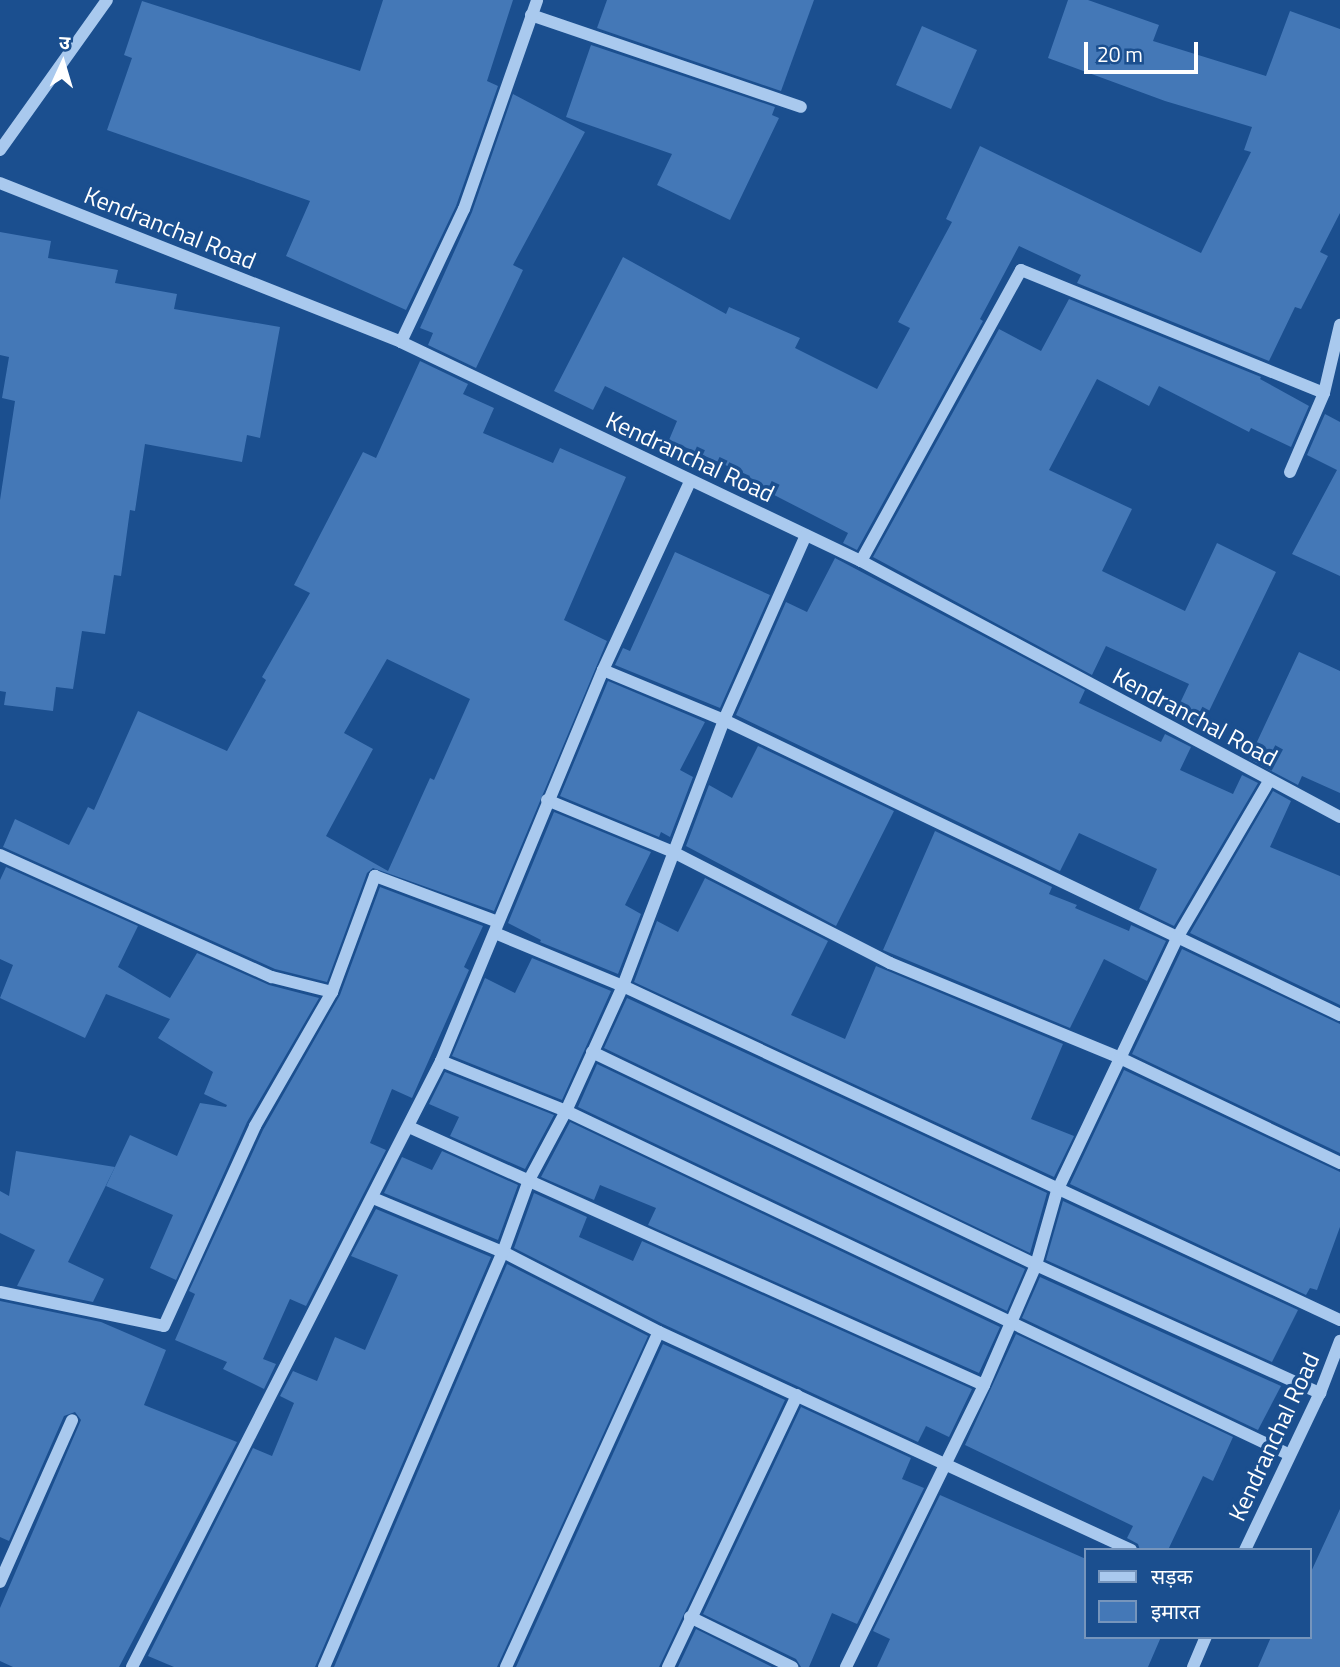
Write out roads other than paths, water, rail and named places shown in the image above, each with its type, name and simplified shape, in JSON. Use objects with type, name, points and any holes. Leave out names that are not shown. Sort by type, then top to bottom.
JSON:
[{"type":"street","points":[[0,150],[107,0]]},
{"type":"street","points":[[401,342],[464,209],[537,0]]},
{"type":"street","points":[[531,15],[801,107]]},
{"type":"street","name":"Kendranchal Road","points":[[0,183],[401,342],[690,482],[861,561],[1340,817]]},
{"type":"street","points":[[861,561],[1021,270],[1324,393]]},
{"type":"street","points":[[1290,472],[1324,393],[1340,325]]},
{"type":"street","points":[[132,1667],[441,1061],[547,800],[603,670],[690,482]]},
{"type":"street","points":[[324,1667],[503,1252],[529,1180],[566,1111],[623,986],[724,720],[806,535]]},
{"type":"street","points":[[603,670],[724,720],[1340,1015]]},
{"type":"street","points":[[846,1667],[984,1385],[1036,1265],[1057,1191],[1177,938],[1269,781]]},
{"type":"street","points":[[547,800],[673,852],[890,963],[1120,1058],[1340,1163]]},
{"type":"street","points":[[0,855],[272,977],[332,992]]},
{"type":"street","points":[[0,1292],[164,1326],[255,1126],[332,992],[375,876],[497,927],[1057,1191],[1340,1320]]},
{"type":"street","points":[[592,1052],[1036,1265],[1320,1392]]},
{"type":"street","points":[[441,1061],[566,1111],[1288,1454]]},
{"type":"street","points":[[409,1127],[984,1385]]},
{"type":"street","points":[[373,1198],[503,1252],[659,1332],[1127,1548]]},
{"type":"street","points":[[506,1667],[659,1332]]},
{"type":"street","name":"Kendranchal Road","points":[[1246,1548],[1288,1454],[1320,1392],[1340,1341]]},
{"type":"street","points":[[668,1667],[797,1395]]},
{"type":"street","points":[[0,1582],[72,1420]]},
{"type":"street","points":[[690,1617],[792,1667]]},
{"type":"street","points":[[1193,1667],[1205,1639]]}]
